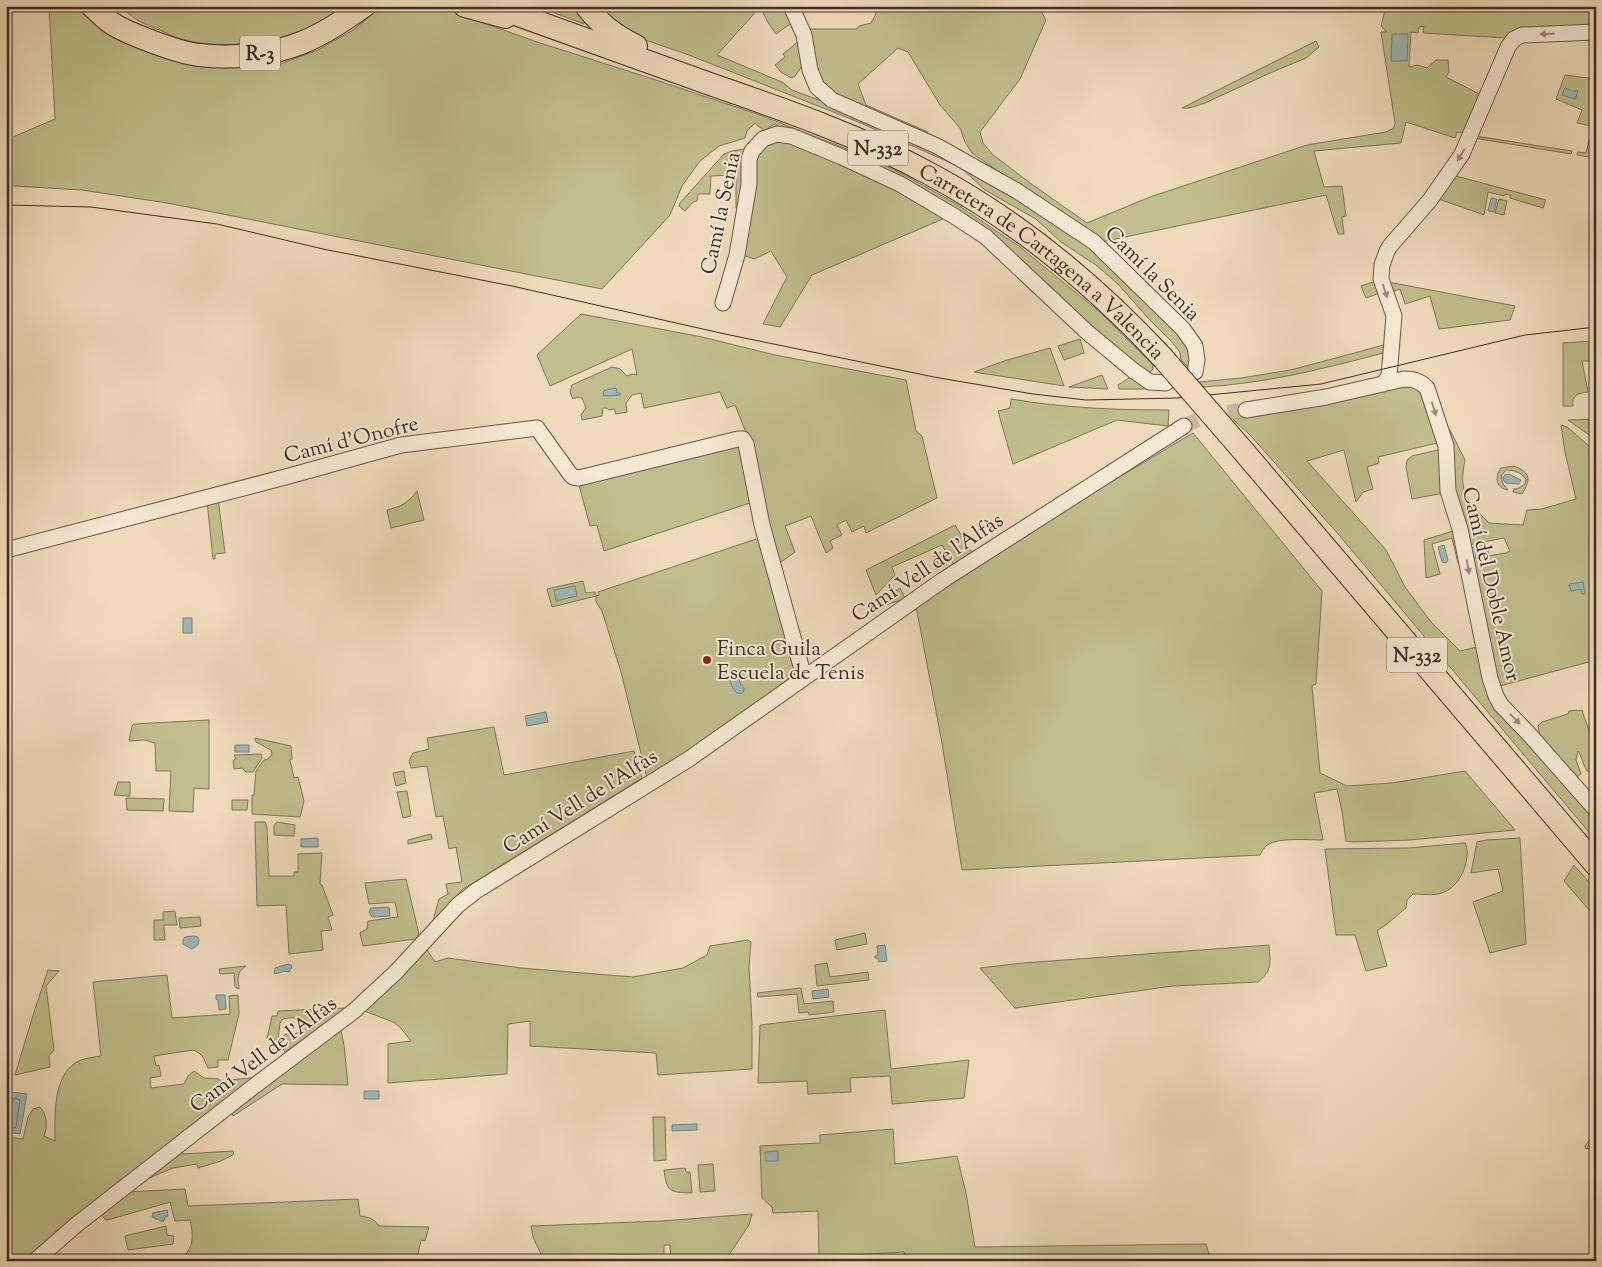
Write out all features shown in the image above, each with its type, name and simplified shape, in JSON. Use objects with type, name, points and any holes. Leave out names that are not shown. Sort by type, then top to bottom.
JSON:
[{"type":"highway","points":[[92,6],[111,22],[130,33],[146,39]]},
{"type":"highway","points":[[106,6],[122,23],[146,39]]},
{"type":"highway","name":"R-3","points":[[146,39],[163,46],[199,55],[266,52],[300,44],[336,25],[364,6]]},
{"type":"highway","points":[[465,6],[494,15],[546,26]]},
{"type":"highway","name":"Carretera de Cartagena a Valencia","points":[[492,6],[832,128],[931,174],[1005,219],[1042,246],[1102,296],[1162,356],[1596,865]]},
{"type":"highway","points":[[586,6],[615,36],[638,47],[774,96],[808,113],[832,128]]},
{"type":"street","name":"Camí la Senia","points":[[792,6],[804,35],[810,70],[817,87],[832,100],[937,146],[1017,191],[1094,242],[1183,328],[1195,346],[1197,360],[1195,372]]},
{"type":"street","points":[[1383,384],[1389,376],[1394,316],[1381,279],[1384,258],[1390,246],[1430,200],[1462,154],[1508,47],[1514,38],[1522,35],[1596,32]]},
{"type":"street","name":"Camí la Senia","points":[[723,303],[737,255],[749,184],[749,159],[752,150],[763,139],[777,134],[791,136],[900,184],[986,237],[1087,332],[1134,371],[1150,382],[1166,383]]},
{"type":"street","points":[[1390,366],[1395,375],[1404,379]]},
{"type":"street","points":[[1246,410],[1326,398],[1404,379]]},
{"type":"street","name":"Camí del Doble Amor","points":[[1404,379],[1421,382],[1427,388],[1446,446],[1448,491],[1460,529],[1490,678],[1496,696],[1501,705],[1596,810]]},
{"type":"street","name":"Camí Vell de l'Alfàs","points":[[35,1261],[76,1225],[256,1084],[354,1011],[396,972],[458,905],[476,891],[689,759],[944,580],[1184,426]]},
{"type":"street","name":"Camí d'Onofre","points":[[6,550],[401,445],[538,428],[570,474],[573,477],[579,478],[743,439],[746,444],[762,525],[804,677]]},
{"type":"shaded area","points":[[49,6],[81,6],[100,25],[142,50],[185,63],[225,68],[280,64],[318,50],[353,30],[382,6],[436,6],[537,42],[760,115],[857,153],[899,172],[958,205],[1020,247],[1102,314],[1152,364],[1153,369],[1150,372],[1143,372],[1124,358],[1002,244],[806,137],[774,124],[764,131],[755,123],[747,131],[745,138],[719,146],[700,161],[682,186],[670,215],[602,289],[167,203],[82,190],[14,186],[6,177],[6,140],[55,119]]},
{"type":"shaded area","points":[[121,6],[345,6],[302,31],[259,42],[228,45],[199,43],[178,38],[139,21]]},
{"type":"shaded area","points":[[536,6],[575,6],[584,19],[584,24]]},
{"type":"shaded area","points":[[594,6],[784,6],[793,22],[776,34],[760,7],[717,55],[782,82],[792,90],[853,113],[949,157],[1093,246],[1188,341],[1191,370],[1181,360],[1180,352],[1170,340],[1118,284],[1096,265],[1061,242],[1036,219],[985,190],[960,167],[856,121],[689,55],[625,33]]},
{"type":"shaded area","points":[[880,6],[1038,6],[1046,20],[1020,79],[980,132],[983,143],[992,154],[1087,223],[1150,197],[1307,145],[1386,132],[1394,128],[1395,123],[1381,32],[1387,32],[1381,26],[1385,10],[1388,6],[1596,6],[1596,27],[1507,38],[1423,33],[1424,26],[1419,27],[1418,33],[1411,32],[1409,67],[1417,65],[1427,68],[1436,60],[1448,60],[1449,72],[1446,77],[1483,96],[1467,133],[1457,132],[1455,138],[1406,122],[1401,143],[1314,151],[1324,187],[1342,186],[1346,216],[1342,217],[1344,234],[1338,234],[1326,195],[1101,242],[972,153],[965,142],[960,128],[940,105],[908,52],[898,48],[858,84],[866,105],[928,132],[927,134],[825,89],[820,83],[806,29],[857,29],[859,26],[871,23]]},
{"type":"shaded area","points":[[799,41],[802,66],[795,76],[791,78],[781,72],[775,65],[785,57],[783,54]]},
{"type":"shaded area","points":[[1316,41],[1319,47],[1306,58],[1205,103],[1182,108]]},
{"type":"shaded area","points":[[1565,75],[1596,79],[1596,127],[1577,123],[1582,110],[1556,99]]},
{"type":"shaded area","points":[[1596,135],[1596,158],[1577,155],[1578,152],[1586,153],[1589,140],[1594,141]]},
{"type":"shaded area","points":[[1475,136],[1572,151],[1571,154],[1474,138]]},
{"type":"shaded area","points":[[782,141],[802,146],[894,189],[945,218],[812,275],[780,327],[763,324],[787,277],[771,251],[754,259],[740,254],[755,154],[769,142]]},
{"type":"shaded area","points":[[744,149],[746,162],[742,210],[736,208],[736,175],[711,176],[710,194],[698,194],[697,201],[693,202],[685,211],[679,206],[724,154]]},
{"type":"shaded area","points":[[1452,175],[1546,200],[1543,208],[1510,198],[1510,195],[1505,194],[1504,196],[1488,192],[1484,215],[1436,198]]},
{"type":"shaded area","points":[[1499,199],[1507,201],[1504,215],[1495,213]]},
{"type":"shaded area","points":[[1376,281],[1380,293],[1366,298],[1361,286]]},
{"type":"shaded area","points":[[1388,282],[1515,306],[1510,320],[1439,329],[1430,296],[1405,304],[1400,289],[1392,292]]},
{"type":"shaded area","points":[[581,314],[702,337],[775,355],[906,380],[916,431],[922,436],[937,498],[866,533],[864,526],[852,532],[846,520],[837,525],[842,535],[830,541],[833,548],[826,553],[811,516],[785,526],[795,552],[776,564],[749,440],[735,405],[727,408],[720,392],[644,408],[641,393],[632,395],[626,403],[627,412],[616,414],[614,409],[603,408],[602,416],[582,420],[581,415],[586,408],[582,398],[577,397],[573,399],[570,392],[572,385],[612,367],[620,369],[627,376],[637,375],[632,349],[550,386],[537,355]]},
{"type":"shaded area","points":[[1080,339],[1084,353],[1064,360],[1058,346]]},
{"type":"shaded area","points":[[1596,341],[1596,361],[1582,361],[1588,392],[1574,397],[1573,406],[1563,406],[1563,343]]},
{"type":"shaded area","points":[[1384,345],[1383,353],[1295,374],[1250,382],[1204,387],[1199,382],[1291,370]]},
{"type":"shaded area","points":[[1050,348],[1064,386],[974,372],[1004,361]]},
{"type":"shaded area","points":[[1102,375],[1108,389],[1069,387]]},
{"type":"shaded area","points":[[1134,375],[1155,389],[1119,389],[1118,385]]},
{"type":"shaded area","points":[[1407,385],[1423,390],[1437,443],[1378,457],[1379,463],[1367,467],[1373,489],[1363,492],[1356,502],[1344,450],[1307,461],[1386,550],[1405,587],[1431,622],[1460,651],[1481,646],[1489,688],[1596,818],[1596,831],[1593,837],[1339,535],[1250,435],[1233,419],[1296,409]]},
{"type":"shaded area","points":[[1011,399],[1090,408],[1169,410],[1168,426],[1117,420],[1013,464],[998,411],[1010,408]]},
{"type":"shaded area","points":[[1596,419],[1596,440],[1568,420]]},
{"type":"shaded area","points":[[1445,425],[1450,430],[1465,460],[1463,480],[1466,495],[1489,523],[1523,525],[1527,510],[1542,509],[1576,499],[1561,425],[1567,427],[1596,452],[1596,660],[1500,686],[1470,559],[1510,551],[1504,538],[1468,545],[1452,493]]},
{"type":"shaded area","points":[[1193,433],[1322,591],[1316,684],[1312,686],[1320,773],[1347,786],[1392,783],[1465,771],[1515,830],[1410,840],[1346,841],[1337,789],[1314,793],[1323,840],[1272,842],[1267,845],[1260,855],[962,870],[942,743],[916,606],[1089,495]]},
{"type":"shaded area","points":[[739,442],[753,502],[604,551],[597,525],[590,526],[579,485]]},
{"type":"shaded area","points":[[1440,451],[1444,493],[1412,499],[1406,467],[1407,460],[1412,456]]},
{"type":"shaded area","points":[[1514,466],[1524,471],[1528,477],[1522,494],[1513,492],[1514,489],[1525,484],[1526,479],[1515,471],[1506,470],[1501,476],[1503,484],[1508,490],[1501,487],[1497,482],[1497,475],[1501,468]]},
{"type":"shaded area","points":[[417,491],[424,520],[391,528],[387,510],[404,504]]},
{"type":"shaded area","points":[[218,498],[225,553],[215,554],[215,559],[213,559],[207,501]]},
{"type":"shaded area","points":[[955,525],[973,555],[955,567],[942,545],[892,567],[895,575],[876,595],[866,570]]},
{"type":"shaded area","points":[[1453,531],[1464,562],[1458,563],[1452,538],[1432,544],[1440,574],[1426,578],[1424,540]]},
{"type":"shaded area","name":"Finca Guila Escuela de Tenis","points":[[762,537],[798,671],[734,722],[647,778],[621,672],[602,611],[596,602],[596,596],[599,595],[598,592]]},
{"type":"shaded area","points":[[583,581],[586,593],[595,592],[596,596],[552,607],[547,589]]},
{"type":"shaded area","points":[[900,588],[905,598],[887,605],[885,599]]},
{"type":"shaded area","points":[[1582,710],[1593,741],[1596,764],[1594,772],[1587,771],[1578,751],[1576,760],[1581,774],[1575,778],[1541,740],[1538,726],[1542,722],[1568,714],[1569,711]]},
{"type":"shaded area","points":[[209,720],[209,789],[194,788],[193,812],[169,811],[171,771],[156,771],[155,743],[145,740],[129,741],[132,726],[134,724]]},
{"type":"shaded area","points":[[494,727],[504,775],[634,751],[642,778],[463,889],[433,921],[439,899],[448,894],[446,884],[462,882],[456,847],[449,849],[443,816],[436,817],[427,766],[411,768],[409,761],[413,753],[429,749],[427,738]]},
{"type":"shaded area","points":[[255,738],[291,746],[292,759],[290,760],[294,778],[298,777],[304,801],[300,817],[252,814],[252,795],[254,795],[256,771],[264,760],[268,759],[272,754],[271,750],[256,742]]},
{"type":"shaded area","points":[[261,754],[262,758],[253,772],[246,772],[242,768],[234,769],[233,761],[236,758],[234,755]]},
{"type":"shaded area","points":[[404,771],[406,783],[396,786],[393,773]]},
{"type":"shaded area","points":[[118,782],[130,782],[130,796],[114,795]]},
{"type":"shaded area","points":[[407,791],[411,816],[403,818],[397,792]]},
{"type":"shaded area","points":[[126,798],[164,799],[163,811],[127,810]]},
{"type":"shaded area","points":[[232,800],[248,800],[247,810],[232,810]]},
{"type":"shaded area","points":[[255,822],[265,822],[267,827],[269,876],[294,876],[294,872],[298,872],[298,854],[322,853],[320,884],[333,915],[328,917],[332,930],[321,931],[323,950],[289,954],[286,905],[257,906]]},
{"type":"shaded area","points":[[277,822],[295,825],[294,836],[274,835],[274,826]]},
{"type":"shaded area","points":[[431,834],[432,839],[408,844],[408,840]]},
{"type":"shaded area","points":[[1520,838],[1526,944],[1490,953],[1473,902],[1503,891],[1498,869],[1471,873],[1477,842]]},
{"type":"shaded area","points":[[1465,843],[1467,858],[1464,870],[1458,880],[1451,888],[1439,894],[1413,894],[1407,900],[1406,908],[1377,930],[1387,966],[1366,971],[1355,935],[1336,935],[1325,849],[1408,848]]},
{"type":"shaded area","points":[[1574,865],[1596,890],[1596,918],[1564,881]]},
{"type":"shaded area","points":[[406,879],[419,934],[415,939],[363,946],[360,933],[367,929],[368,921],[398,917],[395,902],[369,904],[365,883]]},
{"type":"shaded area","points":[[175,911],[177,925],[164,925],[165,940],[154,940],[154,920],[163,920],[163,912]]},
{"type":"shaded area","points":[[200,917],[201,926],[180,928],[179,918]]},
{"type":"shaded area","points":[[865,933],[867,944],[837,950],[835,940]]},
{"type":"shaded area","points":[[748,940],[751,942],[749,967],[752,1069],[658,1075],[656,1053],[530,1046],[530,1021],[508,1024],[507,1074],[388,1083],[388,1044],[411,1041],[400,1027],[393,1022],[362,1010],[425,947],[435,962],[448,958],[521,968],[633,977],[683,968],[707,955],[710,946]]},
{"type":"shaded area","points":[[1269,945],[1270,966],[1263,978],[1258,982],[1173,986],[1015,1008],[980,968],[1023,963]]},
{"type":"shaded area","points":[[827,963],[830,977],[868,972],[869,980],[817,986],[815,965]]},
{"type":"shaded area","points":[[246,966],[238,976],[239,989],[235,987],[234,973],[220,974],[219,969]]},
{"type":"shaded area","points":[[48,970],[59,971],[46,986],[54,1050],[49,1056],[50,1067],[15,1075],[34,1012]]},
{"type":"shaded area","points":[[167,975],[172,1018],[230,1014],[229,996],[238,995],[239,1014],[228,1060],[218,1060],[218,1067],[208,1068],[203,1057],[193,1050],[154,1056],[156,1066],[159,1065],[161,1076],[150,1078],[151,1088],[184,1084],[188,1076],[194,1071],[204,1078],[219,1079],[220,1081],[259,1077],[71,1219],[26,1261],[6,1261],[6,1137],[23,1139],[28,1117],[33,1109],[40,1107],[46,1120],[44,1136],[55,1141],[57,1095],[65,1074],[81,1060],[101,1056],[93,982]]},
{"type":"shaded area","points":[[801,988],[804,1004],[833,1001],[834,1012],[809,1015],[808,1012],[799,1013],[797,994],[758,997],[757,993]]},
{"type":"shaded area","points":[[347,1008],[285,1052],[282,1044],[284,1035],[290,1036],[302,1031],[303,1024],[299,1020],[292,1018],[283,1019],[280,1023],[278,1040],[267,1039],[272,1016],[277,1016],[278,1011]]},
{"type":"shaded area","points":[[885,1010],[891,1069],[969,1060],[964,1098],[892,1104],[890,1076],[850,1078],[851,1092],[808,1094],[807,1081],[758,1083],[760,1025]]},
{"type":"shaded area","points":[[340,1026],[348,1085],[282,1084],[233,1116],[231,1110]]},
{"type":"shaded area","points":[[653,1117],[665,1117],[666,1160],[654,1161]]},
{"type":"shaded area","points":[[893,1129],[895,1164],[957,1156],[966,1193],[975,1247],[1206,1244],[1211,1261],[905,1261],[904,1252],[819,1257],[818,1211],[773,1213],[772,1207],[762,1198],[760,1146],[820,1143],[820,1135]]},
{"type":"shaded area","points":[[1596,1131],[1596,1147],[1586,1149],[1585,1146]]},
{"type":"shaded area","points":[[181,1148],[183,1154],[233,1151],[234,1154],[221,1161],[198,1168],[197,1164],[173,1168],[147,1179],[146,1176]]},
{"type":"shaded area","points":[[713,1164],[715,1191],[700,1192],[698,1165]]},
{"type":"shaded area","points":[[685,1168],[686,1172],[690,1172],[692,1193],[671,1190],[668,1187],[664,1170]]},
{"type":"shaded area","points":[[185,1189],[188,1206],[358,1199],[360,1216],[371,1218],[379,1226],[429,1227],[425,1241],[421,1240],[418,1254],[408,1261],[177,1261],[190,1248],[192,1232],[190,1220],[175,1221],[170,1202],[106,1220],[100,1214],[126,1192]]},
{"type":"shaded area","points":[[752,1214],[749,1225],[725,1261],[671,1261],[670,1245],[664,1245],[664,1256],[609,1254],[608,1261],[538,1261],[541,1254],[533,1237],[531,1226],[662,1221]]},
{"type":"shaded area","points":[[166,1226],[167,1235],[174,1236],[173,1244],[128,1250],[125,1236]]},
{"type":"water","points":[[1392,34],[1408,34],[1407,61],[1391,61]]},
{"type":"water","points":[[1565,88],[1575,92],[1576,90],[1578,91],[1575,99],[1562,95]]},
{"type":"water","points":[[1491,198],[1497,199],[1494,212],[1488,211]]},
{"type":"water","points":[[616,388],[617,393],[620,393],[620,395],[604,396],[603,392],[605,390]]},
{"type":"water","points":[[1509,474],[1521,480],[1519,484],[1506,483],[1504,481],[1505,475]]},
{"type":"water","points":[[1444,545],[1448,560],[1446,563],[1442,562],[1438,547]]},
{"type":"water","points":[[1487,545],[1489,555],[1471,558],[1469,548]]},
{"type":"water","points":[[940,552],[947,565],[936,570],[934,566],[938,564],[933,555]]},
{"type":"water","points":[[1583,582],[1585,594],[1582,594],[1581,589],[1571,591],[1569,584]]},
{"type":"water","points":[[575,586],[577,596],[556,601],[554,590]]},
{"type":"water","points":[[183,618],[192,618],[192,633],[183,633]]},
{"type":"water","points":[[733,676],[739,679],[744,688],[741,694],[735,691],[730,681]]},
{"type":"water","points":[[546,712],[548,722],[527,726],[525,716]]},
{"type":"water","points":[[235,745],[249,745],[249,752],[235,752]]},
{"type":"water","points":[[318,838],[318,847],[301,847],[301,839]]},
{"type":"water","points":[[389,907],[390,916],[372,917],[369,912],[371,908]]},
{"type":"water","points":[[185,937],[198,937],[198,945],[192,949],[183,944]]},
{"type":"water","points":[[885,945],[887,961],[879,962],[878,958],[875,958],[878,955],[877,946]]},
{"type":"water","points":[[288,964],[292,967],[289,972],[274,973],[275,968]]},
{"type":"water","points":[[828,989],[829,997],[813,999],[812,991]]},
{"type":"water","points":[[216,995],[225,995],[226,1009],[219,1010]]},
{"type":"water","points":[[364,1091],[379,1091],[379,1099],[364,1099]]},
{"type":"water","points":[[10,1092],[27,1094],[20,1134],[6,1132],[6,1116]]},
{"type":"water","points":[[697,1124],[697,1130],[672,1131],[672,1125]]},
{"type":"water","points":[[778,1151],[778,1161],[766,1161],[765,1152]]},
{"type":"water","points":[[167,1210],[168,1216],[165,1217],[164,1221],[152,1217],[153,1213]]},
{"type":"tunnel","points":[[1184,426],[1210,414],[1246,410]]},
{"type":"tram line","points":[[6,205],[91,207],[217,224],[323,249],[512,286],[725,334],[934,377],[1033,394],[1086,400],[1178,398],[1321,384],[1525,335],[1596,327]]},
{"type":"place","name":"Finca Guila Escuela de Tenis","points":[[707,660]]}]
